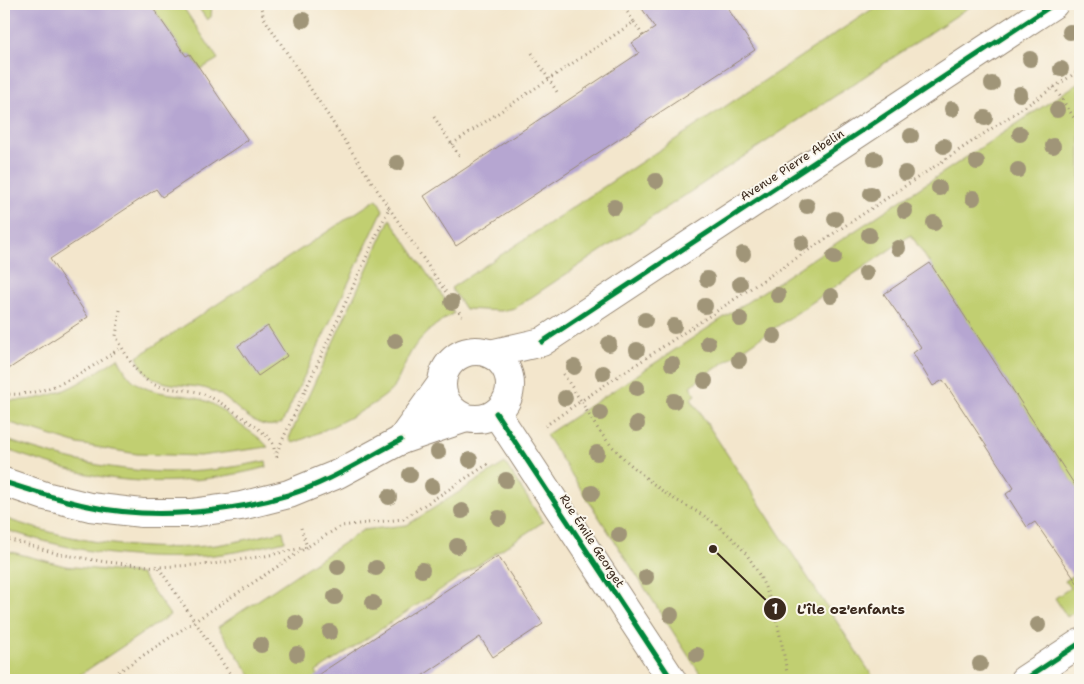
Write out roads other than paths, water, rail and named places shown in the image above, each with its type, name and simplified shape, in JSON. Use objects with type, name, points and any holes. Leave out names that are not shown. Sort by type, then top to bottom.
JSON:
[{"type":"main road","name":"Avenue Pierre Abelin","points":[[490,354],[542,342],[1054,4]]},
{"type":"main road","name":"Avenue Pierre Abelin","points":[[503,402],[542,342]]},
{"type":"main road","points":[[480,351],[490,354],[500,360],[510,379],[503,402],[485,418],[475,420],[466,418],[448,404],[443,394],[442,383],[445,372],[450,363],[459,356],[469,352],[480,351]]},
{"type":"main road","points":[[401,440],[442,383]]},
{"type":"main road","name":"Rue Émile Georget","points":[[503,402],[517,445],[672,680]]},
{"type":"main road","points":[[4,482],[45,496],[90,507],[142,513],[199,512],[241,506],[289,494],[338,474],[401,440],[466,418]]},
{"type":"main road","points":[[1024,680],[1080,643]]},
{"type":"place","name":"L'île oz'enfants","points":[[713,549]]}]
